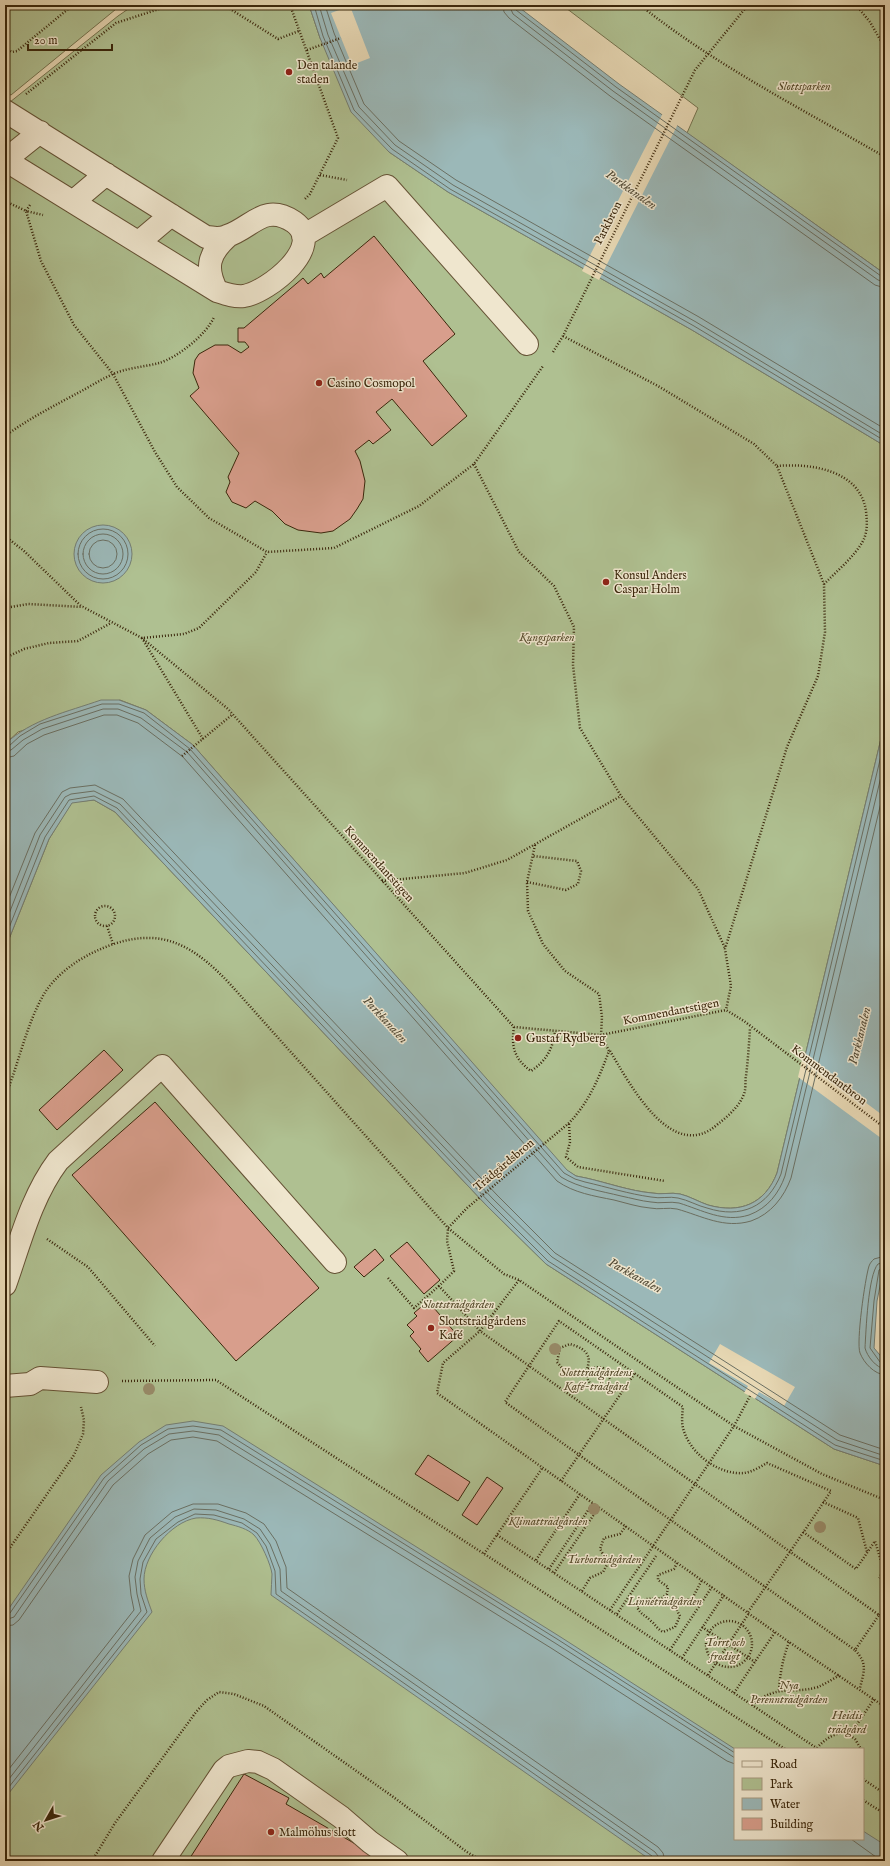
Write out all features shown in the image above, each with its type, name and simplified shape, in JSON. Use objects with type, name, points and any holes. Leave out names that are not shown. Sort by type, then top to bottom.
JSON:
[{"type":"lane","points":[[5,111],[206,237],[215,238],[228,236]]},
{"type":"lane","points":[[40,132],[5,160],[74,201],[217,291],[233,296],[244,296],[268,286],[290,269],[297,259],[302,246],[303,236],[300,228],[294,222],[273,214],[261,216],[228,236],[215,250],[209,262],[211,280],[217,291]]},
{"type":"lane","points":[[74,201],[106,174]]},
{"type":"lane","points":[[303,236],[387,186],[527,344]]},
{"type":"lane","points":[[139,242],[171,215]]},
{"type":"lane","points":[[5,1285],[37,1195],[58,1161],[162,1066],[335,1262]]},
{"type":"lane","points":[[5,1386],[30,1384],[40,1378],[97,1382]]},
{"type":"lane","points":[[163,1861],[224,1770],[230,1766],[248,1761],[258,1762],[294,1782],[397,1861]]},
{"type":"path","points":[[5,48],[12,52],[17,51],[73,5]]},
{"type":"path","points":[[290,5],[338,138],[320,175]]},
{"type":"path","points":[[640,5],[661,22],[756,83],[885,157]]},
{"type":"path","name":"Parkbron","points":[[551,355],[696,70],[748,5]]},
{"type":"path","points":[[856,5],[870,22],[885,48]]},
{"type":"path","points":[[23,96],[116,23],[159,10],[187,7],[227,7],[278,39],[299,31]]},
{"type":"path","points":[[307,50],[341,38]]},
{"type":"path","points":[[5,201],[26,211],[41,261],[74,325],[113,374],[155,452],[177,487],[209,518],[267,552],[334,548],[419,506],[474,464],[546,361]]},
{"type":"path","points":[[5,436],[26,420],[113,374],[161,362],[183,350],[204,332],[211,323],[216,312],[217,291]]},
{"type":"path","points":[[562,336],[665,390],[754,444],[777,466],[824,584],[825,632],[818,676],[786,747],[725,949]]},
{"type":"path","points":[[474,464],[520,552],[554,586],[574,627],[573,665],[580,728],[621,796],[698,889],[725,949],[731,986],[726,1010]]},
{"type":"path","points":[[777,466],[796,464],[821,469],[841,476],[857,488],[865,506],[868,524],[863,540],[843,566],[824,584]]},
{"type":"path","points":[[5,536],[24,551],[83,607]]},
{"type":"path","points":[[203,739],[142,638],[184,634],[199,628],[256,572],[267,552]]},
{"type":"path","name":"Kommendantstigen","points":[[5,608],[28,604],[83,607],[142,638],[233,714],[514,1027],[601,1035],[726,1010],[763,1037]]},
{"type":"path","points":[[5,658],[24,649],[49,643],[78,641],[112,623]]},
{"type":"path","points":[[182,756],[233,714]]},
{"type":"path","points":[[382,881],[465,873],[507,860],[621,796]]},
{"type":"path","points":[[535,845],[527,882],[528,910],[543,944],[565,971],[599,994],[602,1017],[601,1035],[651,1112],[671,1129],[681,1134],[694,1137],[704,1135],[714,1128],[738,1105],[744,1094],[750,1027]]},
{"type":"path","points":[[527,882],[566,890],[578,884],[581,871],[576,861],[533,856]]},
{"type":"path","points":[[103,906],[110,907],[115,916],[113,922],[107,926],[101,926],[95,918],[97,910],[103,906]]},
{"type":"path","points":[[107,926],[113,944]]},
{"type":"path","points":[[5,1097],[35,1013],[45,993],[57,978],[85,956],[113,944],[139,937],[155,937],[168,940],[194,952],[215,968],[448,1228],[504,1274],[519,1280],[734,1426],[822,1474],[885,1500]]},
{"type":"path","points":[[514,1027],[512,1042],[516,1054],[531,1071],[539,1066],[548,1054],[553,1044],[555,1031]]},
{"type":"path","name":"Kommendantbron","points":[[763,1037],[885,1128]]},
{"type":"path","name":"Trädgårdsbron","points":[[448,1228],[467,1208],[569,1124],[578,1114],[597,1085],[610,1051]]},
{"type":"path","points":[[569,1124],[570,1142],[566,1157],[578,1167],[665,1181]]},
{"type":"path","points":[[27,1225],[88,1266],[155,1346]]},
{"type":"path","points":[[388,1278],[414,1308],[454,1271],[447,1241],[448,1228]]},
{"type":"path","points":[[519,1280],[480,1331],[443,1363],[437,1393],[789,1642],[860,1688],[885,1707]]},
{"type":"path","points":[[439,1286],[480,1331],[694,1485],[879,1615]]},
{"type":"path","points":[[708,1675],[748,1613],[766,1587],[823,1502],[831,1491],[768,1463],[747,1473],[730,1473],[718,1468],[699,1455],[685,1435],[682,1419],[683,1407],[560,1322],[505,1402],[671,1521],[766,1587],[855,1650],[861,1657],[865,1667],[860,1688]]},
{"type":"path","points":[[587,1370],[578,1374],[562,1368],[557,1362],[560,1348],[570,1344],[583,1349],[588,1357],[589,1364],[587,1370],[586,1377],[588,1384],[598,1390],[607,1386],[610,1379],[603,1368],[596,1366],[587,1370]]},
{"type":"path","points":[[562,1481],[635,1373]]},
{"type":"path","points":[[97,1382],[216,1380],[783,1748]]},
{"type":"path","points":[[607,1386],[616,1393]]},
{"type":"path","points":[[610,1610],[734,1426],[750,1396]]},
{"type":"path","points":[[5,1555],[74,1455],[83,1434],[84,1420],[80,1405]]},
{"type":"path","points":[[484,1554],[543,1467]]},
{"type":"path","points":[[536,1560],[580,1494]]},
{"type":"path","points":[[823,1502],[858,1518],[867,1552]]},
{"type":"path","points":[[549,1569],[593,1503]]},
{"type":"path","points":[[554,1572],[599,1507]]},
{"type":"path","points":[[582,1591],[590,1578],[603,1572],[608,1563],[600,1549],[604,1538],[620,1534],[626,1526]]},
{"type":"path","points":[[803,1532],[856,1569],[875,1541],[884,1571],[879,1578]]},
{"type":"path","points":[[497,1535],[816,1748]]},
{"type":"path","points":[[617,1614],[656,1556]]},
{"type":"path","points":[[677,1563],[674,1569],[658,1575],[658,1580],[668,1587],[668,1594],[662,1598],[646,1599],[638,1607],[643,1616],[650,1619],[658,1630],[663,1632],[675,1627],[680,1616],[674,1606],[675,1600],[692,1599],[702,1580]]},
{"type":"path","points":[[670,1650],[712,1587]]},
{"type":"path","points":[[682,1658],[724,1595]]},
{"type":"path","points":[[855,1650],[885,1607]]},
{"type":"path","points":[[724,1621],[733,1621],[741,1624],[748,1630],[753,1639],[753,1649],[748,1657],[742,1664],[733,1668],[725,1667],[716,1663],[710,1657],[706,1649],[706,1640],[710,1632],[716,1625],[724,1621]]},
{"type":"path","points":[[702,1627],[755,1662]]},
{"type":"path","points":[[734,1693],[775,1632]]},
{"type":"path","points":[[780,1690],[780,1676],[783,1657],[789,1642]]},
{"type":"path","points":[[752,1705],[764,1695],[780,1690],[805,1689],[818,1686],[840,1675]]},
{"type":"path","points":[[850,1735],[874,1699]]},
{"type":"path","points":[[819,1748],[822,1742],[837,1733],[845,1732],[855,1739],[860,1748]]},
{"type":"path","points":[[864,1780],[885,1794]]},
{"type":"path","points":[[864,1801],[885,1814]]},
{"type":"green space","points":[[5,5],[121,5],[11,95],[5,93]]},
{"type":"green space","name":"Kungsparken","points":[[134,5],[309,5],[320,38],[389,152],[448,192],[692,330],[885,446],[885,722],[777,1173],[766,1192],[750,1204],[731,1208],[708,1205],[680,1194],[655,1194],[636,1191],[576,1176],[566,1170],[193,745],[146,710],[120,700],[18,732],[5,744],[5,106],[118,16]]},
{"type":"green space","name":"Slottsparken","points":[[562,5],[885,5],[885,274],[687,133],[698,108]]},
{"type":"green space","points":[[94,800],[115,812],[487,1206],[546,1264],[834,1449],[885,1466],[885,1861],[5,1861],[5,949],[49,839],[72,802]]},
{"type":"water","name":"Parkkanalen","points":[[309,5],[516,5],[619,84],[885,274],[885,446],[692,330],[448,192],[389,152],[351,112],[320,38]]},
{"type":"water","points":[[103,525],[119,530],[127,538],[132,554],[127,570],[119,578],[103,583],[87,578],[79,570],[74,554],[79,538],[87,530]]},
{"type":"water","name":"Parkkanalen","points":[[101,700],[119,700],[146,710],[193,745],[567,1170],[576,1176],[627,1189],[655,1194],[680,1194],[708,1205],[731,1208],[750,1204],[758,1199],[772,1184],[777,1173],[885,722],[885,1261],[877,1301],[874,1348],[885,1361],[885,1466],[834,1449],[546,1264],[487,1206],[115,812],[94,800],[72,803],[49,839],[5,949],[5,744],[15,735],[38,722]]},
{"type":"water","points":[[193,1421],[223,1426],[559,1636],[734,1748],[734,1840],[864,1840],[864,1832],[885,1845],[885,1861],[652,1861],[271,1595],[272,1574],[263,1548],[257,1538],[249,1531],[239,1527],[205,1518],[196,1518],[177,1526],[154,1550],[145,1570],[144,1579],[145,1592],[152,1612],[5,1798],[5,1614],[101,1475],[139,1442],[166,1425]]},
{"type":"pier","points":[[350,6],[370,58],[352,65],[331,13]]},
{"type":"pier","points":[[663,113],[678,124],[599,280],[582,271]]},
{"type":"pier","points":[[803,1056],[885,1117],[885,1141],[798,1077]]},
{"type":"pier","points":[[720,1344],[795,1387],[784,1406],[759,1392],[755,1399],[744,1393],[748,1386],[709,1363]]},
{"type":"building","name":"Casino Cosmopol","points":[[374,236],[455,334],[423,361],[467,416],[432,446],[392,399],[376,412],[391,430],[373,444],[369,440],[355,451],[360,461],[365,481],[363,499],[350,519],[333,531],[321,533],[298,530],[285,524],[272,511],[255,501],[246,508],[232,502],[226,492],[230,482],[228,477],[239,453],[190,396],[199,388],[193,373],[195,360],[199,354],[215,345],[228,345],[241,353],[249,347],[245,342],[238,342],[238,328],[244,328],[303,278],[308,284],[321,273],[324,278]]},
{"type":"building","points":[[104,1050],[123,1070],[57,1130],[39,1110]]},
{"type":"building","points":[[155,1102],[319,1288],[236,1361],[72,1175]]},
{"type":"building","points":[[407,1242],[440,1280],[424,1294],[390,1256]]},
{"type":"building","points":[[375,1249],[384,1260],[364,1277],[354,1267]]},
{"type":"building","name":"Slottsträdgårdens Kafé","points":[[428,1301],[458,1336],[428,1362],[419,1351],[421,1349],[410,1336],[414,1332],[407,1325],[417,1316],[414,1313]]},
{"type":"building","points":[[428,1455],[470,1482],[458,1501],[415,1474]]},
{"type":"building","points":[[487,1477],[503,1488],[477,1525],[462,1515]]},
{"type":"building","name":"Malmöhus slott","points":[[244,1774],[289,1798],[286,1804],[385,1861],[188,1861]]},
{"type":"place","name":"Den talande staden","points":[[289,72]]},
{"type":"place","name":"Casino Cosmopol","points":[[319,383]]},
{"type":"place","name":"Konsul Anders Caspar Holm","points":[[606,582]]},
{"type":"place","name":"Gustaf Rydberg","points":[[518,1038]]},
{"type":"place","name":"Slottsträdgårdens Kafé","points":[[431,1328]]},
{"type":"place","name":"Malmöhus slott","points":[[271,1832]]},
{"type":"park label","name":"Slottsträdgården","points":[[458,1304]]},
{"type":"park label","name":"Slottträdgårdens Kafé-trädgård","points":[[596,1379]]},
{"type":"park label","name":"Klimatträdgården","points":[[548,1521]]},
{"type":"park label","name":"Turboträdgården","points":[[604,1559]]},
{"type":"park label","name":"Linnéträdgården","points":[[665,1601]]},
{"type":"park label","name":"Torrt och frodigt","points":[[725,1649]]},
{"type":"park label","name":"Nya Perennträdgården","points":[[789,1692]]},
{"type":"park label","name":"Heidis trädgård","points":[[847,1722]]}]
